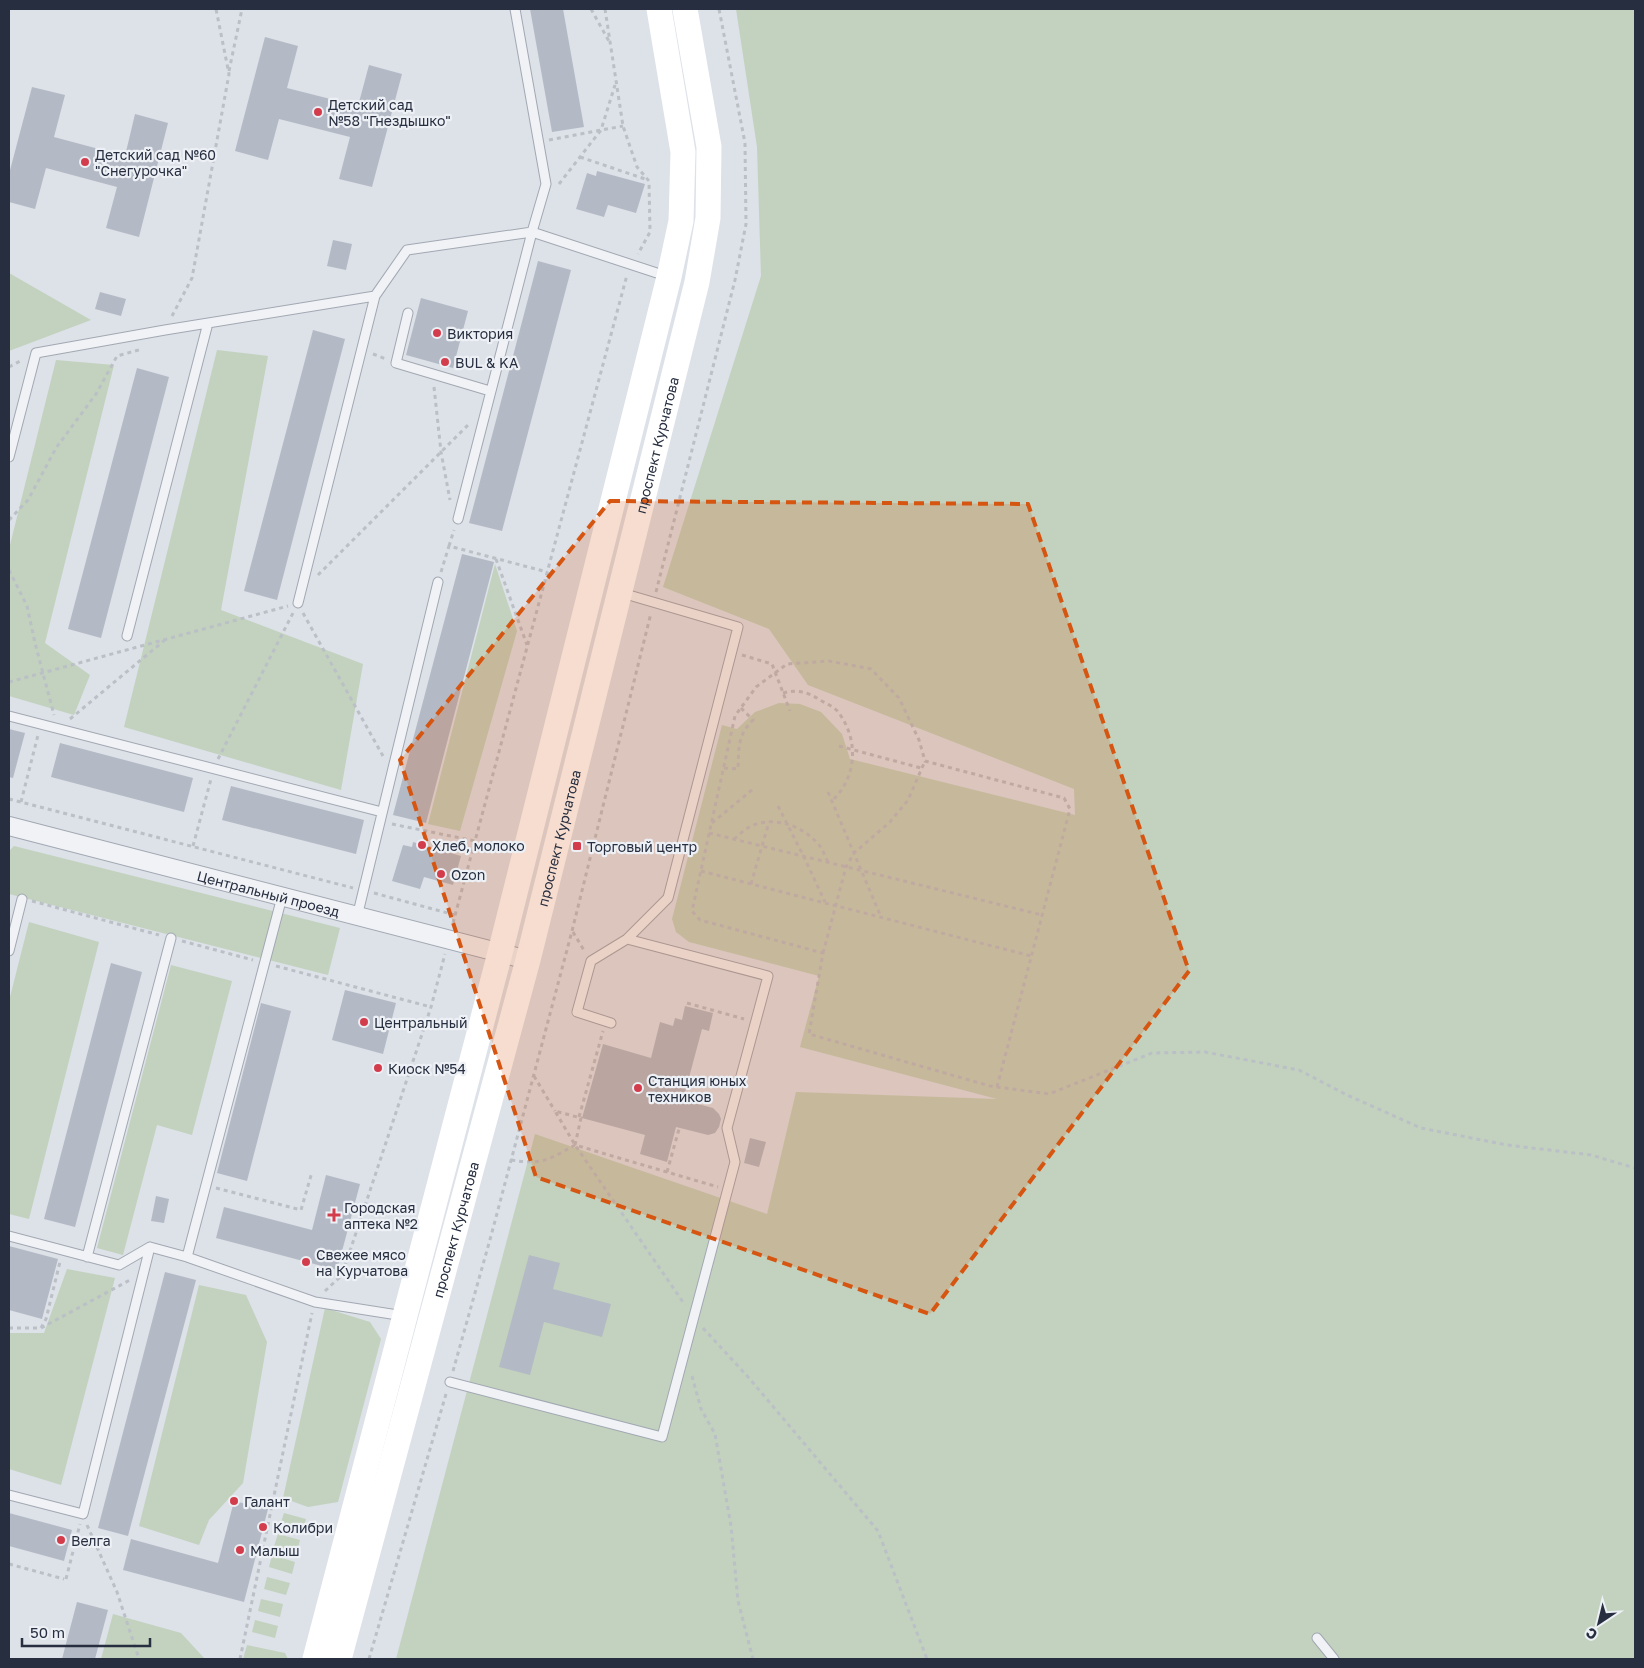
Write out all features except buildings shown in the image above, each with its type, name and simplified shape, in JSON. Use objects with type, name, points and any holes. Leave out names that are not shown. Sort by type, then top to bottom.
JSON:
[{"type":"main road","name":"проспект Курчатова","points":[[315,1659],[500,953],[669,277],[681,221],[682,152],[659,9]]},
{"type":"main road","name":"проспект Курчатова","points":[[339,1659],[528,960],[696,282],[708,218],[709,146],[685,9]]},
{"type":"main road","points":[[682,152],[709,146]]},
{"type":"street","name":"Центральный проезд","points":[[9,826],[528,960]]},
{"type":"lane","points":[[456,524],[546,184],[515,9]]},
{"type":"lane","points":[[298,603],[375,296],[407,250],[532,232],[669,277]]},
{"type":"lane","points":[[9,457],[36,353],[375,296]]},
{"type":"lane","points":[[408,313],[396,363],[490,391]]},
{"type":"lane","points":[[127,636],[208,323]]},
{"type":"lane","points":[[357,917],[438,582]]},
{"type":"lane","points":[[608,1022],[578,1012],[591,961],[627,939],[668,898],[738,627],[620,592]]},
{"type":"lane","points":[[9,716],[382,812]]},
{"type":"lane","points":[[187,1257],[282,897]]},
{"type":"lane","points":[[9,950],[22,898]]},
{"type":"lane","points":[[88,1257],[171,938]]},
{"type":"lane","points":[[450,1382],[662,1437],[735,1162],[727,1128],[768,976],[627,939]]},
{"type":"lane","points":[[9,1236],[119,1265],[150,1247],[187,1257],[315,1302],[404,1316]]},
{"type":"lane","points":[[9,1495],[82,1514],[150,1247]]},
{"type":"lane","points":[[1317,1638],[1334,1659]]},
{"type":"path","points":[[216,9],[229,74]]},
{"type":"path","points":[[9,520],[28,500],[56,448],[96,394],[117,356],[152,346],[165,330],[192,278],[242,9]]},
{"type":"path","points":[[591,9],[612,47]]},
{"type":"path","points":[[240,1659],[315,1302],[342,1275],[430,1007],[625,279],[650,232],[649,181],[637,168],[623,126],[605,9]]},
{"type":"path","points":[[369,1659],[450,1382],[534,1076],[572,932],[735,280],[746,224],[745,143],[719,9]]},
{"type":"path","points":[[538,211],[601,130],[616,84]]},
{"type":"path","points":[[539,142],[623,126]]},
{"type":"path","points":[[580,157],[649,181]]},
{"type":"path","points":[[362,349],[396,363]]},
{"type":"path","points":[[433,374],[441,452],[451,509]]},
{"type":"path","points":[[301,592],[487,406]]},
{"type":"path","points":[[438,582],[456,524]]},
{"type":"path","points":[[449,546],[547,572]]},
{"type":"path","points":[[496,558],[527,646]]},
{"type":"path","points":[[9,570],[27,606],[58,729],[166,639]]},
{"type":"path","points":[[9,682],[298,603]]},
{"type":"path","points":[[298,603],[392,772]]},
{"type":"path","points":[[193,846],[213,769],[298,603]]},
{"type":"path","points":[[732,651],[772,664],[790,711]]},
{"type":"path","points":[[823,953],[700,920],[692,911],[735,716],[756,687],[787,664],[829,661],[871,669],[899,698],[918,740],[925,761],[908,800],[890,822],[854,853],[846,867],[823,953],[809,1034],[990,1086],[1050,1094],[1152,1053],[1205,1052],[1298,1070],[1346,1095],[1421,1128],[1507,1145],[1590,1155],[1635,1168]]},
{"type":"path","points":[[783,693],[794,690],[811,694],[838,712],[852,740],[852,770],[842,792],[832,801]]},
{"type":"path","points":[[724,768],[738,770],[742,730],[753,720],[741,708]]},
{"type":"path","points":[[21,802],[41,725]]},
{"type":"path","points":[[839,746],[922,768]]},
{"type":"path","points":[[925,761],[1064,798],[1070,809],[998,1087]]},
{"type":"path","points":[[711,823],[752,790]]},
{"type":"path","points":[[828,792],[882,918]]},
{"type":"path","points":[[9,799],[340,883],[363,891],[455,915]]},
{"type":"path","points":[[778,806],[825,903]]},
{"type":"path","points":[[380,822],[475,841]]},
{"type":"path","points":[[751,884],[769,822]]},
{"type":"path","points":[[734,840],[747,828],[769,822],[787,823],[804,831],[820,845],[828,863]]},
{"type":"path","points":[[709,834],[1042,915]]},
{"type":"path","points":[[701,871],[1032,956]]},
{"type":"path","points":[[22,898],[430,1007]]},
{"type":"path","points":[[572,932],[591,961]]},
{"type":"path","points":[[687,1003],[756,1022]]},
{"type":"path","points":[[511,1160],[538,1163],[550,1160],[575,1145],[581,1118],[579,1117],[608,1022]]},
{"type":"path","points":[[534,1076],[575,1145],[694,1318],[749,1378],[878,1531],[927,1659]]},
{"type":"path","points":[[555,1111],[579,1117]]},
{"type":"path","points":[[667,1172],[678,1129]]},
{"type":"path","points":[[575,1145],[728,1190]]},
{"type":"path","points":[[206,1185],[301,1210],[312,1172]]},
{"type":"path","points":[[41,1328],[46,1319],[63,1250]]},
{"type":"path","points":[[9,1328],[41,1328],[143,1272]]},
{"type":"path","points":[[685,1349],[701,1409],[715,1434],[731,1526],[738,1601],[753,1659]]},
{"type":"path","points":[[9,1564],[65,1579],[82,1514]]},
{"type":"path","points":[[82,1514],[117,1592],[139,1659]]},
{"type":"highlighted area","points":[[610,501],[1028,504],[1189,971],[930,1314],[536,1177],[400,760]]},
{"type":"green space","points":[[736,9],[1635,9],[1635,1659],[396,1659],[535,1134],[767,1214],[796,1092],[997,1099],[800,1047],[819,976],[689,942],[676,932],[672,919],[722,725],[737,729],[755,712],[779,703],[800,704],[821,712],[842,734],[850,759],[1075,815],[1074,789],[808,685],[769,629],[663,587],[761,276],[757,147]]},
{"type":"green space","points":[[9,273],[91,320],[9,351]]},
{"type":"green space","points":[[217,350],[268,356],[221,610],[363,664],[341,790],[124,727]]},
{"type":"green space","points":[[56,360],[114,365],[45,643],[90,675],[74,715],[9,696],[9,549]]},
{"type":"green space","points":[[495,564],[517,631],[460,831],[428,824]]},
{"type":"green space","points":[[14,846],[340,928],[328,975],[9,894],[9,851]]},
{"type":"green space","points":[[29,922],[99,942],[29,1219],[9,1214],[9,1001]]},
{"type":"green space","points":[[171,965],[232,981],[192,1135],[157,1125],[123,1255],[97,1248]]},
{"type":"green space","points":[[67,1269],[115,1278],[61,1485],[9,1469],[9,1333],[44,1333]]},
{"type":"green space","points":[[199,1285],[246,1295],[267,1342],[243,1483],[209,1520],[199,1545],[139,1526]]},
{"type":"green space","points":[[325,1308],[370,1322],[381,1339],[338,1502],[308,1507],[283,1498]]},
{"type":"green space","points":[[284,1513],[306,1519],[303,1531],[280,1525]]},
{"type":"green space","points":[[278,1534],[300,1540],[297,1552],[274,1546]]},
{"type":"green space","points":[[272,1555],[295,1562],[292,1574],[269,1567]]},
{"type":"green space","points":[[267,1577],[290,1583],[286,1595],[264,1589]]},
{"type":"green space","points":[[261,1599],[283,1604],[280,1617],[258,1611]]},
{"type":"green space","points":[[113,1614],[181,1633],[205,1659],[101,1659]]},
{"type":"green space","points":[[255,1620],[278,1626],[275,1638],[252,1632]]},
{"type":"green space","points":[[247,1645],[285,1653],[288,1659],[243,1659]]},
{"type":"place","name":"Детский сад №58 \"Гнездышко\"","points":[[318,112]]},
{"type":"place","name":"Детский сад №60 \"Снегурочка\"","points":[[85,162]]},
{"type":"place","name":"Виктория","points":[[437,333]]},
{"type":"place","name":"BUL & KA","points":[[445,362]]},
{"type":"place","name":"Хлеб, молоко","points":[[422,845]]},
{"type":"place","name":"Торговый центр","points":[[577,846]]},
{"type":"place","name":"Ozon","points":[[441,874]]},
{"type":"place","name":"Центральный","points":[[364,1022]]},
{"type":"place","name":"Киоск №54","points":[[378,1068]]},
{"type":"place","name":"Станция юных техников","points":[[638,1088]]},
{"type":"place","name":"Городская аптека №2","points":[[334,1215]]},
{"type":"place","name":"Свежее мясо на Курчатова","points":[[306,1262]]},
{"type":"place","name":"Галант","points":[[234,1501]]},
{"type":"place","name":"Колибри","points":[[263,1527]]},
{"type":"place","name":"Велга","points":[[61,1540]]},
{"type":"place","name":"Малыш","points":[[240,1550]]}]
